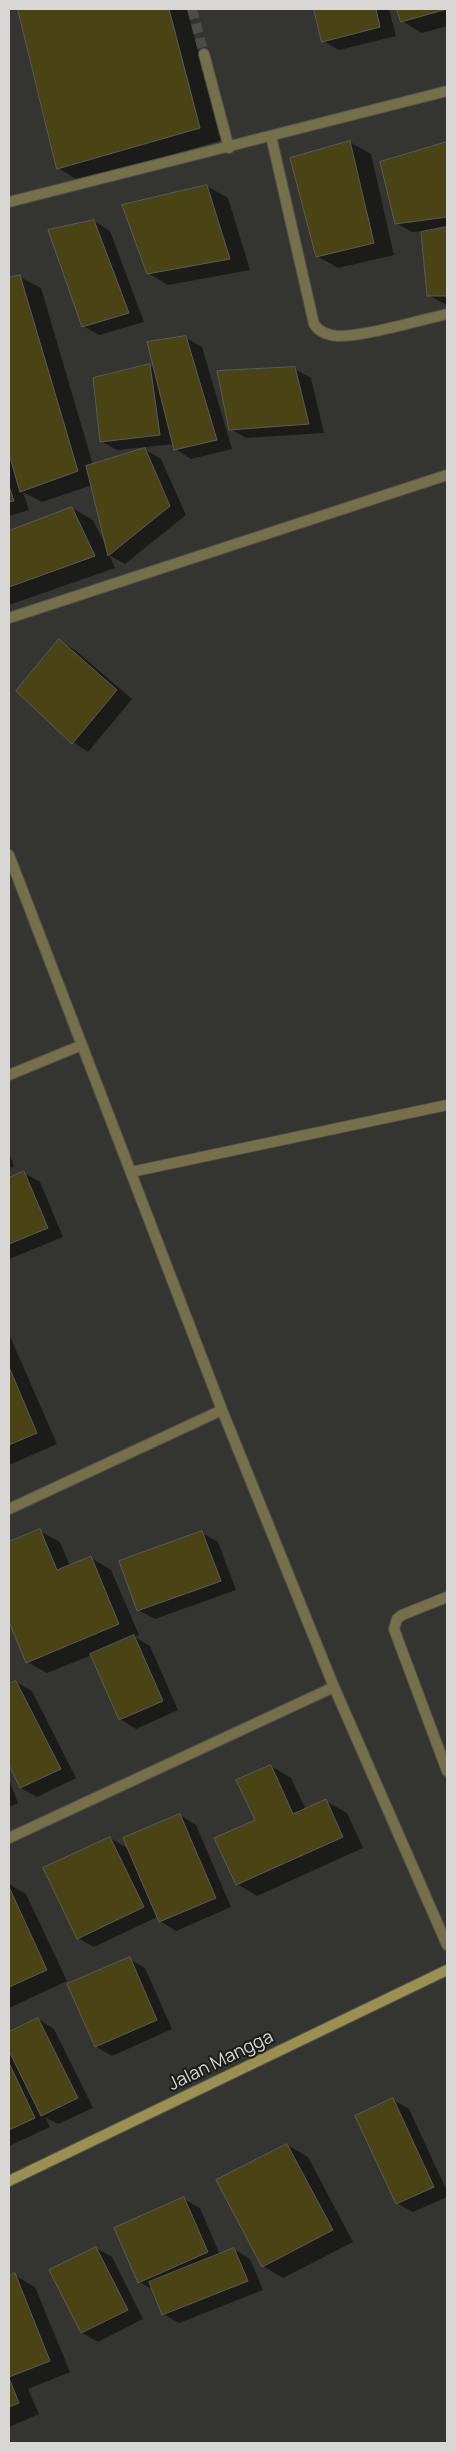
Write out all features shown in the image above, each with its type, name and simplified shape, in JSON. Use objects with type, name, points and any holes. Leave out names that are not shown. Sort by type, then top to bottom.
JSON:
[{"type":"street","points":[[204,54],[229,148]]},
{"type":"street","points":[[9,202],[229,148],[447,91]]},
{"type":"street","points":[[271,136],[314,324],[318,330],[337,336],[346,335],[447,314]]},
{"type":"street","points":[[9,618],[447,475]]},
{"type":"street","points":[[9,855],[222,1410],[334,1688],[447,1945]]},
{"type":"street","points":[[9,1075],[82,1044]]},
{"type":"street","points":[[131,1172],[447,1105]]},
{"type":"street","points":[[9,1508],[222,1410]]},
{"type":"street","points":[[447,1597],[397,1618],[394,1629],[447,1771]]},
{"type":"street","points":[[9,1838],[334,1688]]},
{"type":"street","name":"Jalan Mangga","points":[[9,2181],[447,1970]]},
{"type":"building","points":[[18,9],[169,9],[200,128],[57,169]]},
{"type":"building","points":[[314,9],[376,9],[380,27],[322,42]]},
{"type":"building","points":[[397,9],[447,9],[401,22]]},
{"type":"building","points":[[350,141],[374,243],[316,257],[290,158]]},
{"type":"building","points":[[447,142],[447,217],[395,224],[380,162]]},
{"type":"building","points":[[207,185],[230,259],[147,274],[122,205]]},
{"type":"building","points":[[94,220],[129,313],[82,327],[48,230]]},
{"type":"building","points":[[447,227],[447,296],[427,296],[421,232]]},
{"type":"building","points":[[20,275],[78,471],[20,492],[9,454],[9,278]]},
{"type":"building","points":[[186,336],[217,440],[174,450],[147,342]]},
{"type":"building","points":[[150,364],[160,435],[100,442],[93,378]]},
{"type":"building","points":[[295,367],[309,424],[229,430],[217,371]]},
{"type":"building","points":[[145,448],[170,506],[108,556],[86,466]]},
{"type":"building","points":[[9,486],[14,501],[9,502]]},
{"type":"building","points":[[72,507],[95,556],[9,587],[9,531]]},
{"type":"building","points":[[59,639],[117,690],[72,744],[16,691]]},
{"type":"building","points":[[24,1171],[48,1228],[9,1244],[9,1178]]},
{"type":"building","points":[[9,1367],[37,1433],[9,1445]]},
{"type":"building","points":[[40,1529],[57,1570],[91,1556],[119,1624],[26,1663],[9,1622],[9,1542]]},
{"type":"building","points":[[202,1531],[221,1581],[137,1611],[119,1561]]},
{"type":"building","points":[[134,1635],[163,1701],[119,1720],[90,1654]]},
{"type":"building","points":[[16,1681],[61,1769],[20,1788],[9,1765],[9,1684]]},
{"type":"building","points":[[271,1765],[293,1814],[326,1799],[343,1837],[236,1885],[214,1838],[255,1820],[236,1780]]},
{"type":"building","points":[[180,1814],[216,1898],[159,1922],[123,1838]]},
{"type":"building","points":[[110,1837],[144,1907],[77,1939],[43,1868]]},
{"type":"building","points":[[9,1887],[47,1970],[9,1987]]},
{"type":"building","points":[[130,1957],[157,2020],[95,2047],[67,1984]]},
{"type":"building","points":[[38,2018],[78,2098],[41,2116],[9,2051],[9,2032]]},
{"type":"building","points":[[9,2063],[35,2118],[9,2130]]},
{"type":"building","points":[[393,2098],[434,2187],[396,2204],[355,2116]]},
{"type":"building","points":[[287,2144],[333,2230],[262,2267],[216,2180]]},
{"type":"building","points":[[184,2197],[208,2252],[138,2283],[114,2228]]},
{"type":"building","points":[[96,2247],[128,2310],[81,2333],[49,2270]]},
{"type":"building","points":[[234,2248],[248,2281],[162,2315],[149,2282]]},
{"type":"building","points":[[15,2273],[50,2361],[9,2377],[9,2276]]},
{"type":"building","points":[[9,2378],[19,2403],[9,2407]]},
{"type":"tunnel","points":[[192,9],[204,54]]}]
